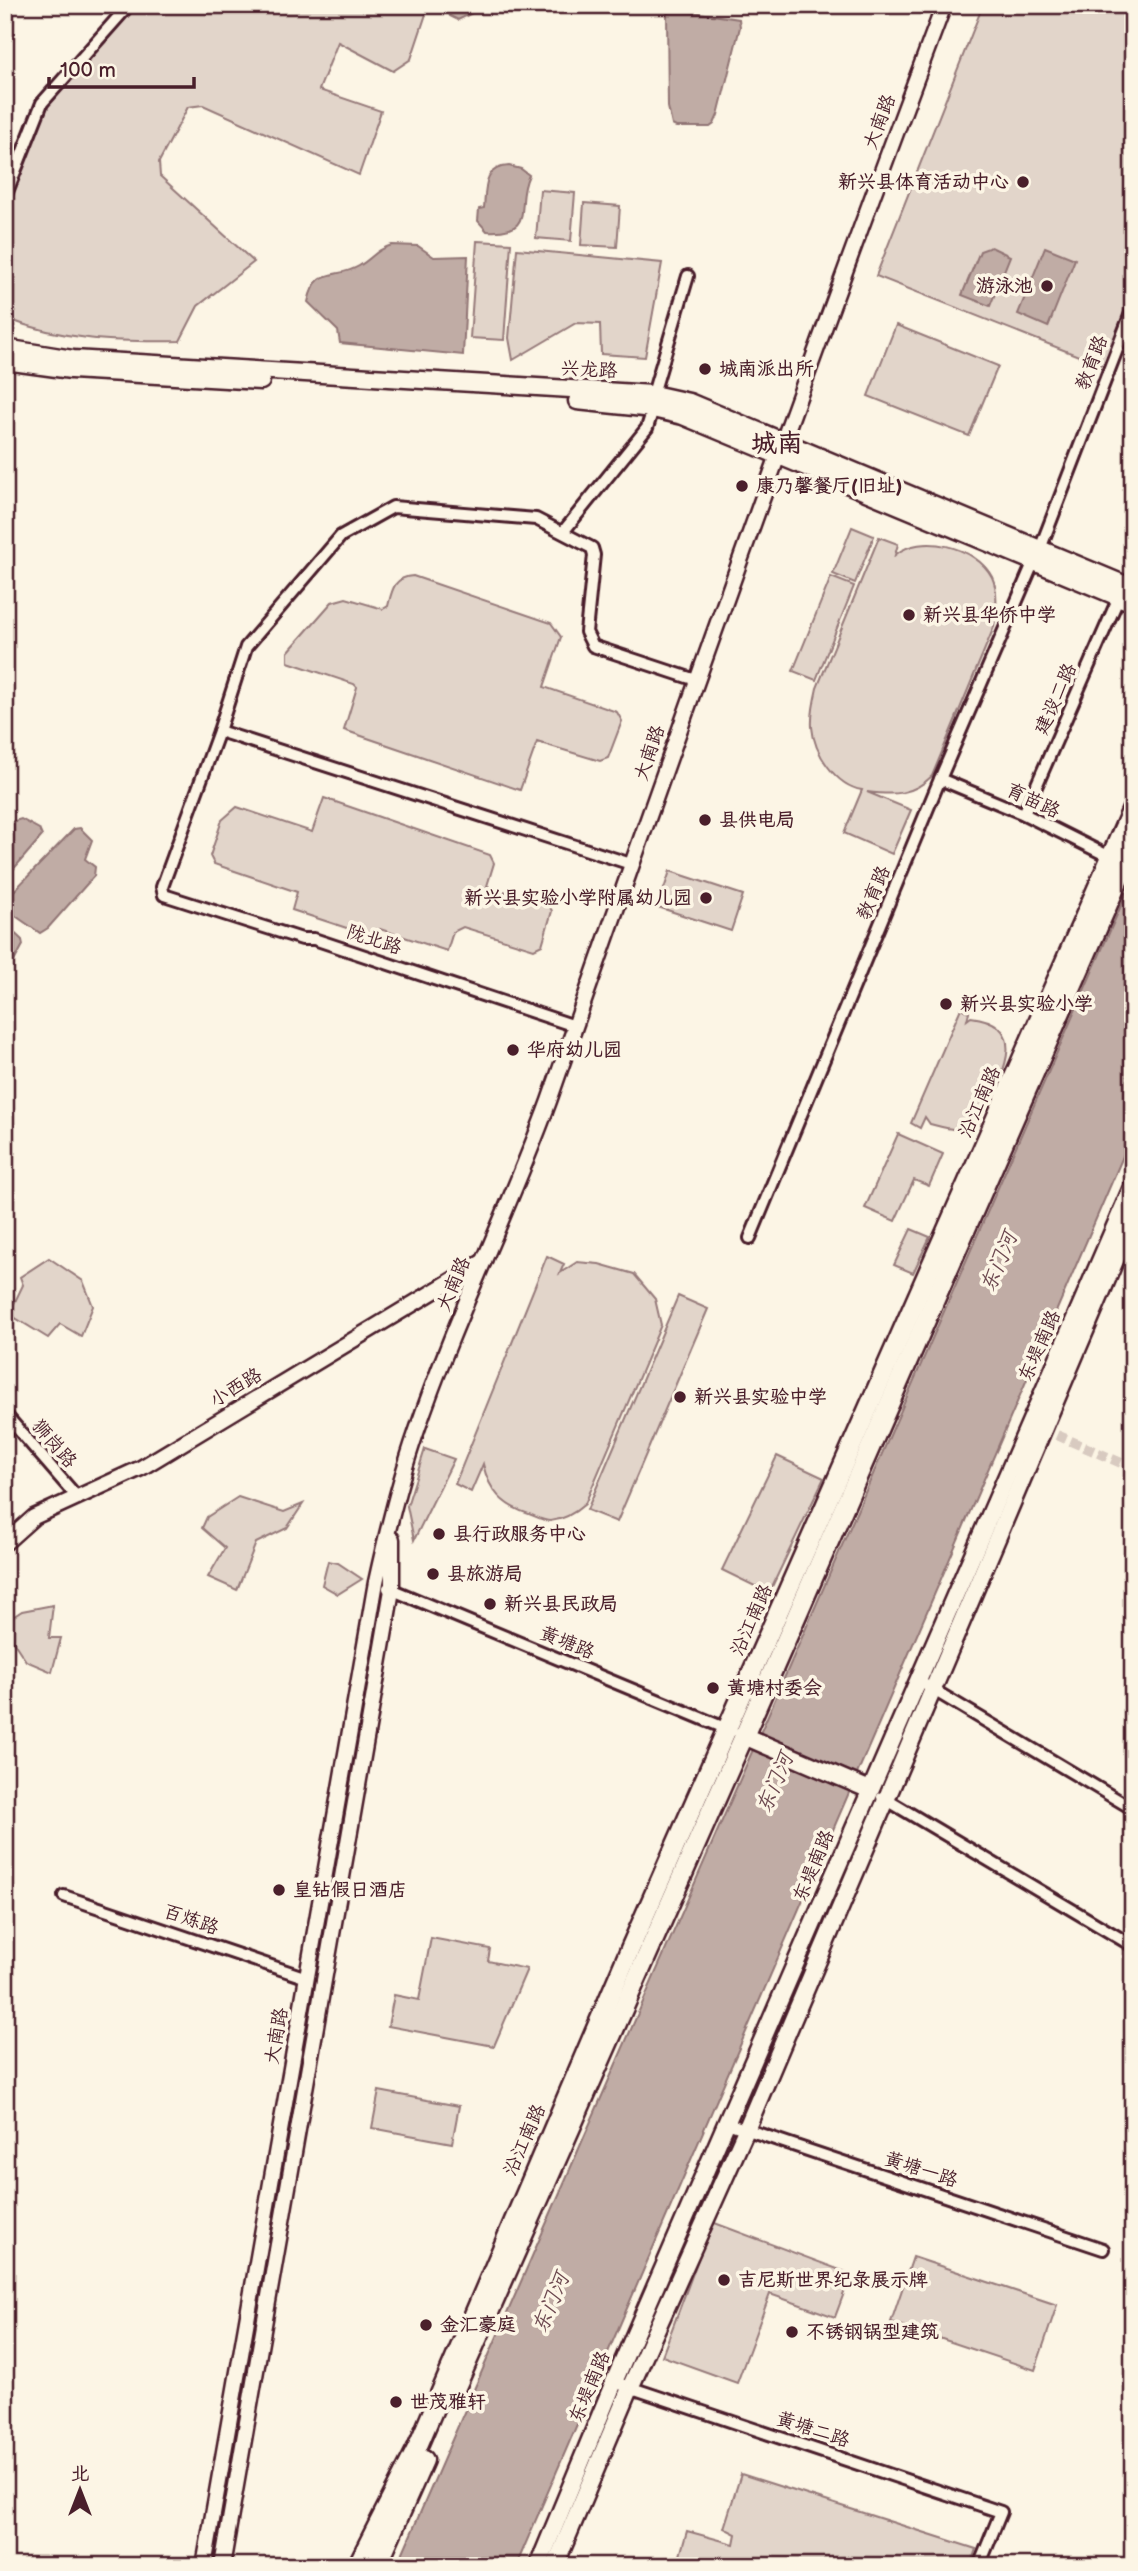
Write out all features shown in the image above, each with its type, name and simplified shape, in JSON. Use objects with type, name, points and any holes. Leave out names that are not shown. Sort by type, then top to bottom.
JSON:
[{"type":"main road","name":"兴龙路","points":[[5,348],[73,359],[653,402],[683,416],[781,447],[1037,555],[1129,590]]},
{"type":"main road","name":"兴龙路","points":[[5,361],[71,370],[590,401],[653,402]]},
{"type":"main road","name":"沿江南路","points":[[357,2566],[417,2448],[727,1728],[1133,807]]},
{"type":"main road","name":"沿江南路","points":[[377,2566],[1133,847]]},
{"type":"main road","name":"东堤南路","points":[[538,2566],[614,2382],[1133,1185]]},
{"type":"main road","name":"东堤南路","points":[[555,2566],[630,2388],[746,2130],[1133,1218]]},
{"type":"main road","points":[[744,1736],[870,1790]]},
{"type":"street","points":[[5,197],[41,103],[129,5]]},
{"type":"street","name":"大南路","points":[[204,2566],[376,1583],[415,1434],[484,1261],[526,1165],[832,302],[944,5]]},
{"type":"street","points":[[563,532],[647,428],[688,276]]},
{"type":"street","name":"教育路","points":[[750,1238],[940,779],[1037,555],[1133,308]]},
{"type":"street","points":[[631,864],[219,731],[246,647],[341,536],[393,507],[536,519],[592,548],[594,555],[586,632],[593,646],[696,680]]},
{"type":"street","name":"建设二路","points":[[1024,814],[1129,590]]},
{"type":"street","name":"陇北路","points":[[219,731],[162,891],[164,895],[302,939],[314,939],[575,1026]]},
{"type":"street","name":"育苗路","points":[[940,779],[1024,814],[1110,857]]},
{"type":"street","name":"小西路","points":[[5,1543],[34,1517],[141,1468],[484,1261]]},
{"type":"street","name":"狮岗路","points":[[5,1414],[76,1497]]},
{"type":"street","name":"大南路","points":[[222,2566],[392,1590],[392,1514]]},
{"type":"street","name":"黄塘路","points":[[376,1583],[744,1736]]},
{"type":"street","points":[[917,1679],[1133,1809]]},
{"type":"street","points":[[870,1790],[1133,1946]]},
{"type":"street","name":"百炼路","points":[[64,1896],[307,1978]]},
{"type":"street","name":"黄塘一路","points":[[727,2123],[1104,2249]]},
{"type":"street","name":"黄塘二路","points":[[614,2382],[1001,2512],[979,2566]]},
{"type":"shaded area","points":[[129,5],[429,5],[411,59],[393,71],[338,42],[319,90],[381,111],[359,175],[203,105],[188,107],[159,162],[160,176],[254,262],[198,306],[180,341],[70,336],[5,318],[5,197],[42,103]]},
{"type":"shaded area","name":"新兴县体育活动中心","points":[[983,5],[1133,5],[1133,308],[1109,368],[876,276]]},
{"type":"shaded area","points":[[540,190],[575,193],[571,241],[536,238]]},
{"type":"shaded area","points":[[584,203],[620,206],[617,247],[581,245]]},
{"type":"shaded area","points":[[477,241],[511,243],[504,340],[470,338]]},
{"type":"shaded area","points":[[517,249],[662,263],[645,357],[601,354],[600,324],[576,323],[513,360],[509,338]]},
{"type":"shaded area","points":[[896,325],[998,366],[969,436],[868,396]]},
{"type":"shaded area","points":[[852,527],[874,536],[855,583],[833,574]]},
{"type":"shaded area","points":[[879,537],[898,544],[895,555],[906,548],[932,544],[947,546],[974,557],[992,577],[996,595],[994,627],[932,776],[925,783],[902,793],[867,792],[911,810],[892,854],[844,833],[862,790],[843,782],[828,767],[817,747],[812,727],[817,688]]},
{"type":"shaded area","points":[[413,576],[551,623],[561,637],[544,687],[617,712],[622,721],[608,758],[600,761],[537,742],[520,790],[344,730],[357,687],[288,662],[288,652],[332,602],[346,598],[383,609],[388,606],[398,582]]},
{"type":"shaded area","points":[[831,577],[854,586],[816,680],[793,671]]},
{"type":"shaded area","points":[[324,798],[490,855],[494,863],[487,886],[549,905],[552,911],[542,945],[534,949],[463,927],[453,932],[447,951],[380,929],[377,938],[292,910],[297,892],[214,864],[210,856],[222,820],[237,807],[312,832]]},
{"type":"shaded area","points":[[670,871],[743,895],[731,931],[658,907]]},
{"type":"shaded area","points":[[961,1008],[969,1012],[967,1020],[971,1017],[991,1022],[1003,1032],[1007,1045],[1001,1076],[978,1124],[966,1129],[954,1129],[930,1124],[925,1117],[920,1128],[911,1123]]},
{"type":"shaded area","points":[[898,1134],[943,1154],[929,1186],[914,1180],[895,1221],[865,1208]]},
{"type":"shaded area","points":[[911,1229],[930,1237],[913,1273],[894,1265]]},
{"type":"shaded area","points":[[547,1256],[564,1264],[560,1273],[577,1262],[599,1264],[634,1274],[655,1299],[661,1325],[585,1504],[569,1515],[550,1521],[520,1511],[505,1502],[493,1490],[483,1464],[471,1492],[455,1484]]},
{"type":"shaded area","points":[[49,1258],[83,1281],[93,1306],[81,1336],[60,1324],[48,1338],[9,1314],[23,1285],[20,1277]]},
{"type":"shaded area","points":[[678,1296],[708,1309],[617,1522],[587,1510]]},
{"type":"shaded area","points":[[425,1449],[454,1459],[414,1540],[407,1506]]},
{"type":"shaded area","points":[[777,1456],[824,1478],[769,1593],[722,1570]]},
{"type":"shaded area","points":[[238,1497],[284,1512],[303,1504],[287,1528],[256,1543],[237,1590],[208,1577],[225,1548],[202,1528],[207,1517]]},
{"type":"shaded area","points":[[328,1561],[338,1563],[362,1579],[338,1594],[322,1585]]},
{"type":"shaded area","points":[[53,1605],[49,1638],[61,1638],[52,1672],[26,1661],[5,1629],[5,1622],[22,1611]]},
{"type":"shaded area","points":[[431,1938],[490,1949],[488,1961],[527,1969],[494,2046],[388,2026],[394,1995],[419,2000]]},
{"type":"shaded area","points":[[379,2091],[459,2106],[452,2143],[372,2128]]},
{"type":"shaded area","points":[[712,2222],[851,2274],[835,2317],[770,2294],[737,2383],[662,2356]]},
{"type":"shaded area","points":[[913,2257],[1057,2305],[1035,2370],[891,2322]]},
{"type":"shaded area","points":[[741,2474],[976,2549],[970,2566],[677,2566],[687,2531],[734,2544],[736,2534],[724,2528]]},
{"type":"water","points":[[446,5],[514,5],[472,13],[458,20],[450,16]]},
{"type":"water","points":[[672,9],[739,19],[740,27],[718,115],[710,127],[672,125],[668,107],[667,14]]},
{"type":"water","points":[[501,167],[521,169],[529,175],[522,215],[513,228],[487,231],[478,221],[479,209],[484,208],[490,174]]},
{"type":"water","points":[[392,245],[418,246],[434,257],[468,256],[463,355],[340,343],[338,331],[308,302],[312,290],[321,278],[359,266]]},
{"type":"water","points":[[991,247],[1010,256],[990,306],[962,295],[980,251]]},
{"type":"water","name":"游泳池","points":[[1045,247],[1075,259],[1048,327],[1018,314]]},
{"type":"water","points":[[21,819],[39,829],[42,836],[5,879],[5,830],[11,822]]},
{"type":"water","points":[[80,828],[92,840],[85,859],[95,867],[94,876],[48,928],[40,933],[7,910],[5,900],[74,829]]},
{"type":"water","name":"东门河","points":[[1133,878],[1133,1133],[516,2566],[397,2566]]},
{"type":"water","points":[[5,924],[22,940],[23,945],[5,978]]},
{"type":"tunnel","points":[[1043,1429],[1133,1468]]},
{"type":"place","name":"新兴县体育活动中心","points":[[1023,182]]},
{"type":"place","name":"游泳池","points":[[1047,286]]},
{"type":"place","name":"城南派出所","points":[[705,369]]},
{"type":"place","name":"康乃馨餐厅(旧址)","points":[[742,486]]},
{"type":"place","name":"新兴县华侨中学","points":[[909,615]]},
{"type":"place","name":"县供电局","points":[[705,820]]},
{"type":"place","name":"新兴县实验小学附属幼儿园","points":[[706,898]]},
{"type":"place","name":"新兴县实验小学","points":[[946,1004]]},
{"type":"place","name":"华府幼儿园","points":[[513,1050]]},
{"type":"place","name":"新兴县实验中学","points":[[680,1397]]},
{"type":"place","name":"县行政服务中心","points":[[439,1534]]},
{"type":"place","name":"县旅游局","points":[[433,1574]]},
{"type":"place","name":"新兴县民政局","points":[[490,1604]]},
{"type":"place","name":"黄塘村委会","points":[[713,1688]]},
{"type":"place","name":"皇钻假日酒店","points":[[279,1890]]},
{"type":"place","name":"吉尼斯世界纪录展示牌","points":[[724,2280]]},
{"type":"place","name":"金汇豪庭","points":[[426,2325]]},
{"type":"place","name":"不锈钢锅型建筑","points":[[792,2332]]},
{"type":"place","name":"世茂雅轩","points":[[396,2402]]},
{"type":"district","name":"城南","points":[[777,444]]}]
